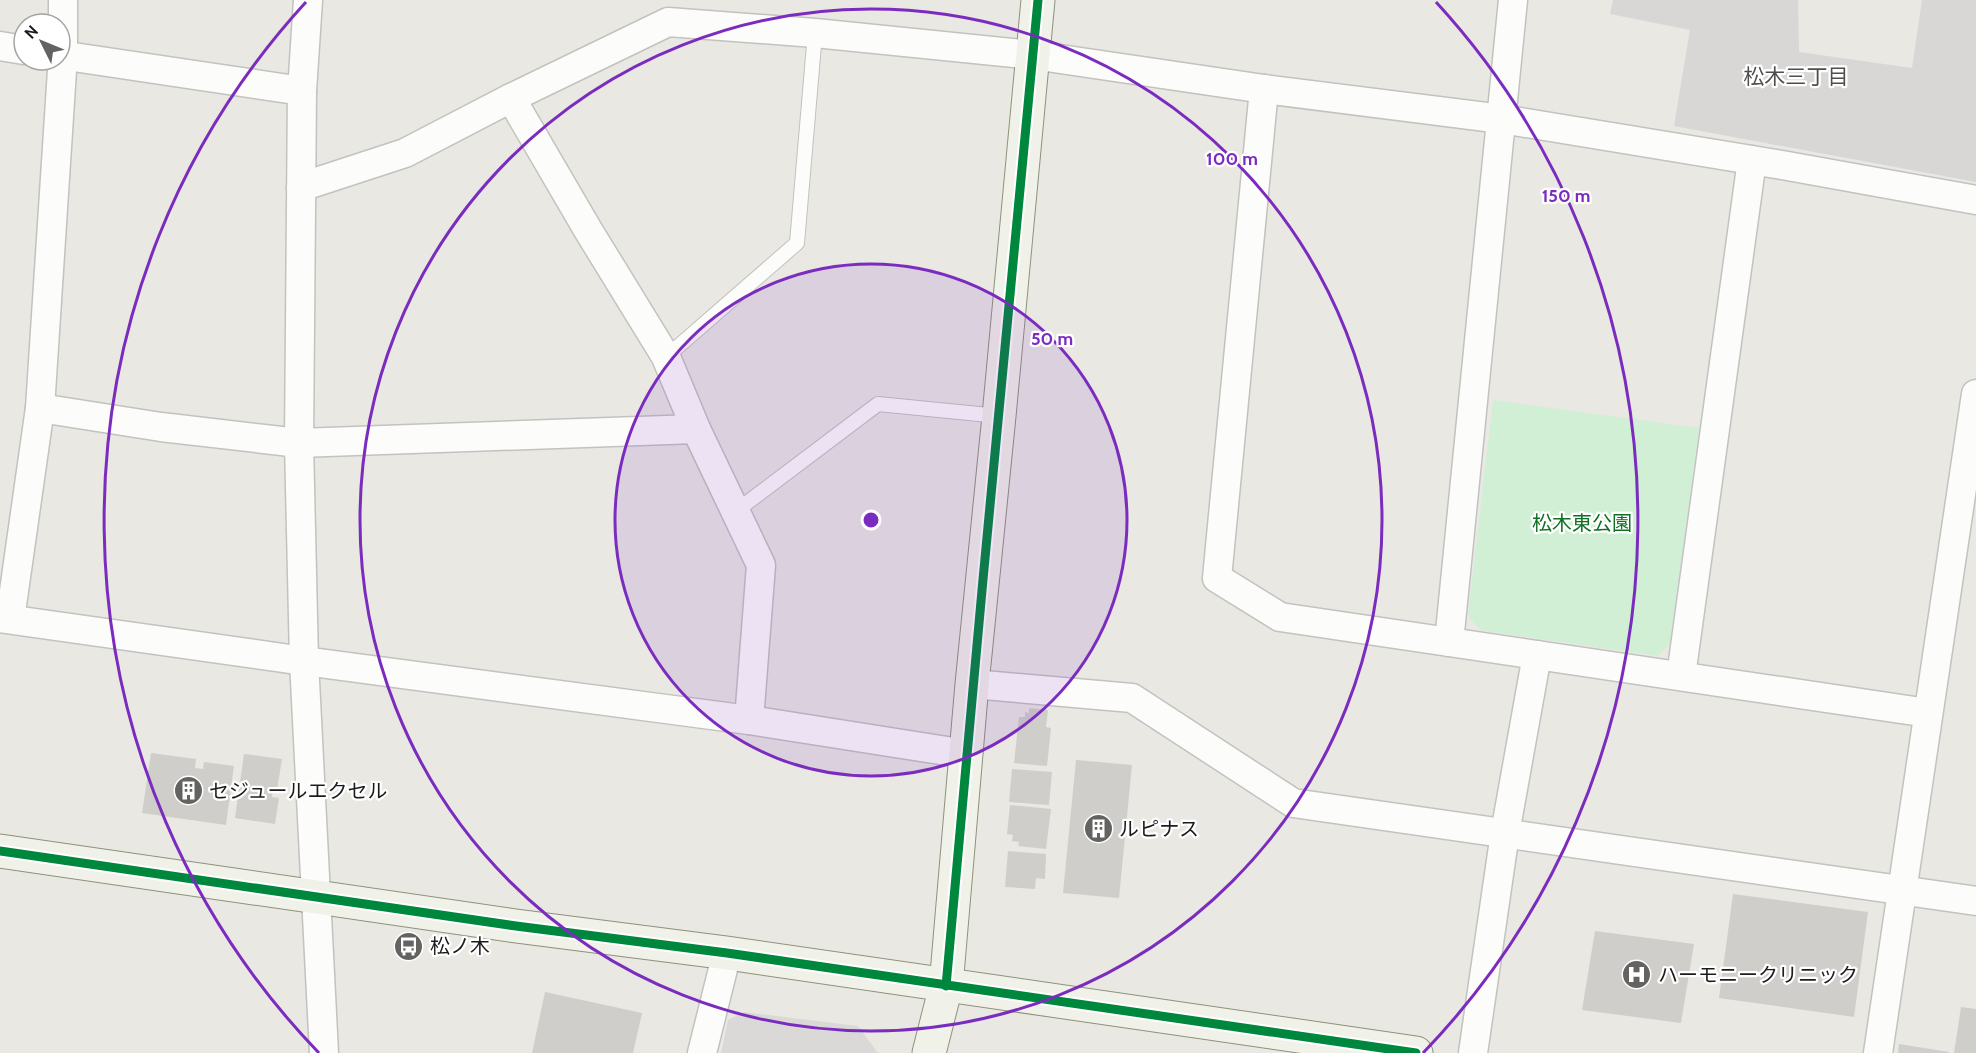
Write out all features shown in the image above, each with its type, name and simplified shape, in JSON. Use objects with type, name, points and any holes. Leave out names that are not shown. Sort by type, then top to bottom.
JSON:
[{"type":"street","points":[[308,0],[302,91],[299,443],[304,662],[324,1053]]},
{"type":"street","points":[[929,1053],[946,986],[972,684],[1038,0]]},
{"type":"street","points":[[1449,642],[1513,0]]},
{"type":"street","points":[[301,187],[405,153],[511,98],[668,22],[815,33],[1033,55],[1264,89],[1502,119],[1976,200]]},
{"type":"street","points":[[72,56],[302,91]]},
{"type":"street","points":[[61,72],[40,408],[5,619],[304,662],[749,720],[966,754]]},
{"type":"street","points":[[1264,89],[1217,578],[1280,617],[1928,713]]},
{"type":"street","points":[[511,98],[666,357],[696,429],[761,565],[749,720]]},
{"type":"street","points":[[1681,676],[1752,160]]},
{"type":"street","points":[[1878,1053],[1976,394]]},
{"type":"street","points":[[40,408],[161,427],[299,443],[696,429]]},
{"type":"street","points":[[1473,1053],[1505,833],[1537,655]]},
{"type":"street","points":[[972,684],[1132,698],[1293,802],[1976,901]]},
{"type":"street","points":[[0,851],[516,926],[727,953],[1322,1046],[1416,1053]]},
{"type":"street","points":[[702,1053],[727,953]]},
{"type":"lane","points":[[666,357],[797,243],[815,33]]},
{"type":"lane","points":[[736,511],[878,404],[999,416]]},
{"type":"shaded area","points":[[1613,0],[1798,0],[1799,52],[1912,68],[1922,0],[1976,0],[1976,182],[1674,126],[1690,30],[1610,14]]},
{"type":"shaded area","points":[[744,1012],[858,1026],[878,1053],[721,1053],[728,1020]]},
{"type":"green space","name":"松木東公園","points":[[1493,400],[1699,428],[1670,643],[1658,656],[1480,630],[1468,615]]},
{"type":"building","points":[[1029,708],[1048,710],[1046,727],[1051,728],[1047,766],[1014,763],[1019,717],[1025,717],[1025,712],[1029,713]]},
{"type":"building","name":"セジュールエクセル","points":[[151,753],[196,759],[195,768],[203,769],[204,762],[234,766],[226,825],[142,813]]},
{"type":"building","points":[[244,754],[282,759],[277,790],[273,789],[272,797],[279,798],[275,824],[235,818]]},
{"type":"building","name":"ルピナス","points":[[1076,760],[1132,765],[1119,898],[1063,893]]},
{"type":"building","points":[[1012,769],[1052,772],[1049,805],[1009,802]]},
{"type":"building","points":[[1010,805],[1051,809],[1046,849],[1018,846],[1019,842],[1012,841],[1013,835],[1007,834]]},
{"type":"building","points":[[1008,851],[1046,854],[1045,879],[1036,878],[1035,889],[1005,887]]},
{"type":"building","points":[[1733,894],[1868,912],[1854,1017],[1719,998]]},
{"type":"building","points":[[1595,931],[1694,944],[1681,1023],[1582,1010]]},
{"type":"building","points":[[545,992],[642,1013],[633,1053],[532,1053]]},
{"type":"building","points":[[1961,1007],[1976,1009],[1976,1053],[1954,1053]]},
{"type":"building","points":[[1899,1044],[1949,1052],[1949,1053],[1898,1053]]},
{"type":"cycle path","points":[[946,986],[1038,0]]},
{"type":"cycle path","points":[[0,851],[1416,1053]]},
{"type":"place","name":"セジュールエクセル","points":[[188,791]]},
{"type":"place","name":"ルピナス","points":[[1098,829]]},
{"type":"place","name":"松ノ木","points":[[409,946]]},
{"type":"place","name":"ハーモニークリニック","points":[[1637,975]]},
{"type":"district","name":"松木三丁目","points":[[1796,77]]}]
